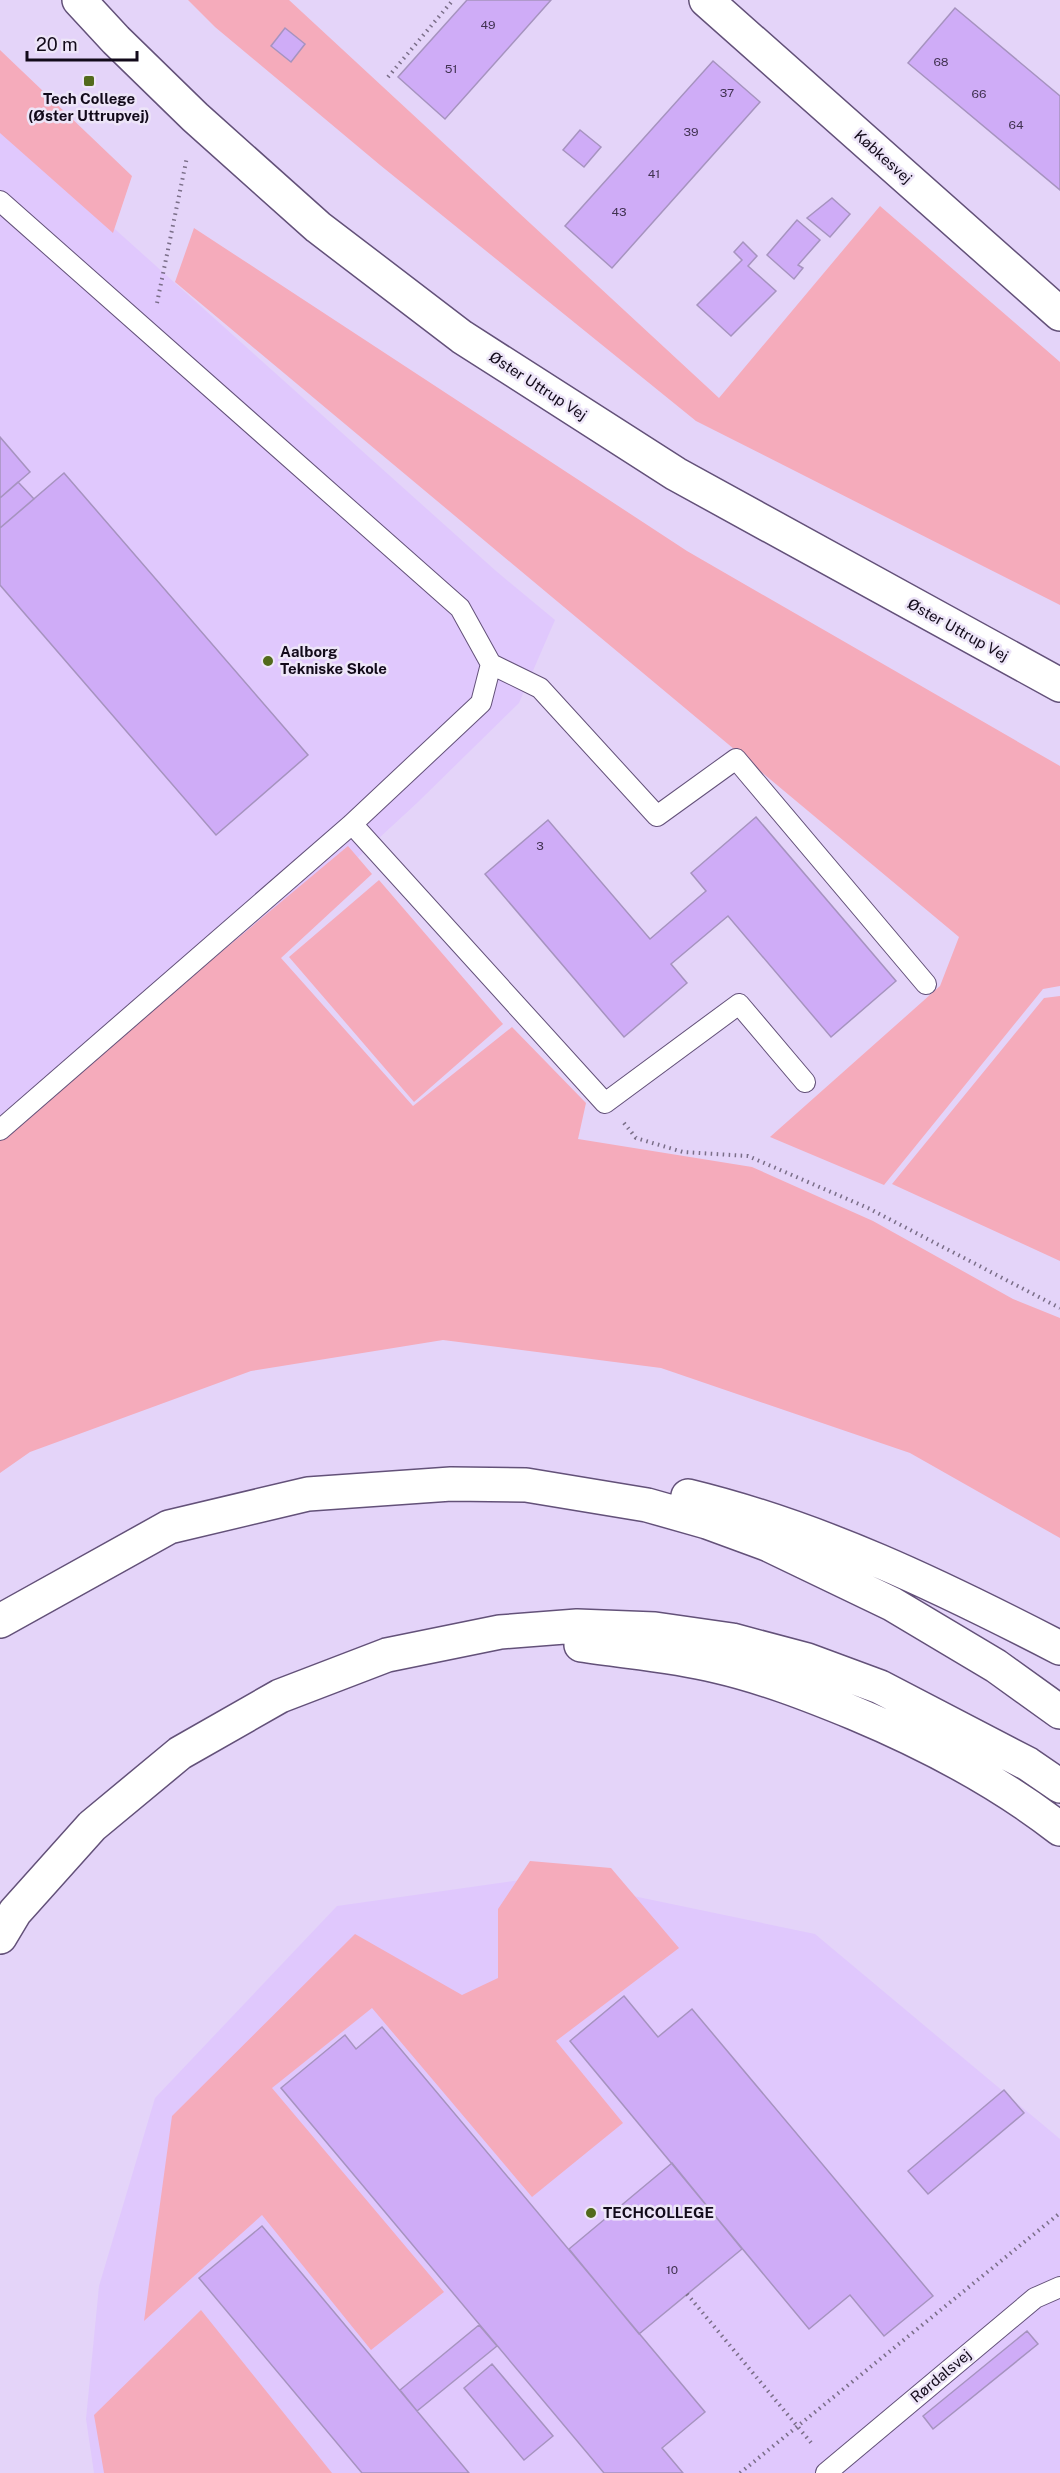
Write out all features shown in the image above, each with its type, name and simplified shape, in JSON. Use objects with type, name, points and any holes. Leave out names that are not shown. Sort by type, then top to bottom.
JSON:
[{"type":"main road","name":"Øster Uttrup Vej","points":[[79,0],[116,40],[195,117],[318,227],[462,338],[676,474],[1060,685]]},
{"type":"main road","name":"Købkesvej","points":[[706,0],[1060,314]]},
{"type":"main road","points":[[0,1621],[169,1527],[308,1494],[541,1476],[642,1485],[745,1510],[851,1548],[933,1583],[1060,1648]]},
{"type":"main road","points":[[451,1484],[537,1487],[646,1505],[707,1522],[767,1544],[892,1604],[996,1666],[1060,1712]]},
{"type":"main road","points":[[0,1937],[15,1912],[92,1826],[180,1753],[280,1696],[387,1655],[500,1632],[577,1626],[655,1629],[732,1640],[807,1660],[880,1687],[1028,1764],[1060,1786]]},
{"type":"main road","points":[[500,1632],[663,1656],[716,1666],[775,1683],[876,1722],[948,1756],[996,1784],[1060,1829]]},
{"type":"lane","points":[[0,201],[460,608],[491,664],[540,688],[657,816],[736,759],[926,984]]},
{"type":"lane","points":[[0,1130],[352,824],[481,703],[491,664]]},
{"type":"lane","points":[[352,824],[605,1103],[739,1004],[805,1082]]},
{"type":"lane","name":"Rørdalsvej","points":[[829,2470],[1035,2298],[1060,2287]]},
{"type":"path","points":[[388,77],[453,0]]},
{"type":"path","points":[[150,333],[195,117]]},
{"type":"path","points":[[605,1103],[636,1138],[683,1152],[748,1156],[868,1208],[1060,1308]]},
{"type":"path","points":[[740,2473],[1060,2213]]},
{"type":"path","points":[[687,2294],[797,2425],[829,2470]]},
{"type":"shaded area","points":[[188,0],[289,0],[719,398],[880,206],[1060,362],[1060,605],[696,421],[380,165],[215,27]]},
{"type":"shaded area","points":[[0,50],[132,176],[113,233],[0,133]]},
{"type":"shaded area","name":"Aalborg Tekniske Skole","points":[[0,126],[496,571],[555,620],[519,703],[417,803],[0,1188]]},
{"type":"shaded area","points":[[194,228],[687,551],[1060,766],[1060,986],[1043,989],[884,1185],[770,1137],[940,986],[959,937],[175,282]]},
{"type":"shaded area","points":[[348,846],[372,874],[281,958],[413,1106],[512,1027],[586,1103],[578,1139],[752,1167],[873,1221],[1013,1299],[1060,1318],[1060,1538],[910,1453],[661,1368],[443,1340],[251,1371],[30,1452],[0,1473],[0,1137]]},
{"type":"shaded area","points":[[379,880],[503,1024],[414,1102],[289,957]]},
{"type":"shaded area","points":[[1060,996],[1060,1261],[892,1184],[1044,998]]},
{"type":"shaded area","points":[[530,1861],[611,1868],[679,1948],[556,2041],[623,2123],[532,2197],[372,2008],[272,2088],[444,2292],[371,2350],[262,2215],[144,2321],[172,2116],[355,1934],[462,1995],[498,1978],[498,1909]]},
{"type":"shaded area","name":"TECHCOLLEGE","points":[[542,1877],[815,1934],[1060,2139],[1060,2473],[94,2473],[86,2419],[99,2286],[155,2098],[337,1906]]},
{"type":"shaded area","points":[[201,2310],[332,2473],[104,2473],[94,2415]]},
{"type":"building","points":[[467,0],[551,0],[445,119],[398,77]]},
{"type":"building","points":[[955,8],[1060,96],[1060,190],[908,63]]},
{"type":"building","points":[[285,28],[305,44],[291,62],[271,46]]},
{"type":"building","points":[[713,61],[760,102],[612,268],[565,226]]},
{"type":"building","points":[[580,130],[601,147],[584,167],[563,150]]},
{"type":"building","points":[[832,198],[850,214],[830,237],[807,218]]},
{"type":"building","points":[[797,220],[820,240],[798,265],[803,268],[794,279],[767,255]]},
{"type":"building","points":[[743,242],[757,256],[748,266],[776,291],[731,336],[697,305],[742,260],[734,252]]},
{"type":"building","points":[[0,437],[30,472],[0,498]]},
{"type":"building","points":[[64,473],[308,755],[216,835],[0,585],[0,528]]},
{"type":"building","points":[[18,482],[34,499],[0,528],[0,498]]},
{"type":"building","points":[[756,817],[896,981],[831,1037],[728,916],[671,964],[687,983],[624,1037],[485,874],[548,820],[650,939],[706,891],[691,873]]},
{"type":"building","points":[[624,1996],[658,2037],[692,2009],[933,2296],[884,2336],[850,2295],[809,2329],[570,2041]]},
{"type":"building","points":[[382,2027],[705,2412],[662,2448],[683,2473],[604,2473],[281,2088],[345,2035],[356,2049]]},
{"type":"building","points":[[1004,2090],[1024,2113],[928,2194],[908,2171]]},
{"type":"building","points":[[672,2163],[742,2249],[639,2334],[569,2249]]},
{"type":"building","points":[[262,2226],[469,2473],[362,2473],[199,2278]]},
{"type":"building","points":[[479,2325],[497,2346],[417,2411],[400,2390]]},
{"type":"building","points":[[1027,2331],[1038,2344],[933,2429],[923,2416]]},
{"type":"building","points":[[492,2364],[553,2436],[524,2460],[464,2388]]},
{"type":"place","name":"Tech College (Øster Uttrupvej)","points":[[89,81]]},
{"type":"place","name":"Aalborg Tekniske Skole","points":[[268,661]]},
{"type":"place","name":"TECHCOLLEGE","points":[[591,2213]]}]
